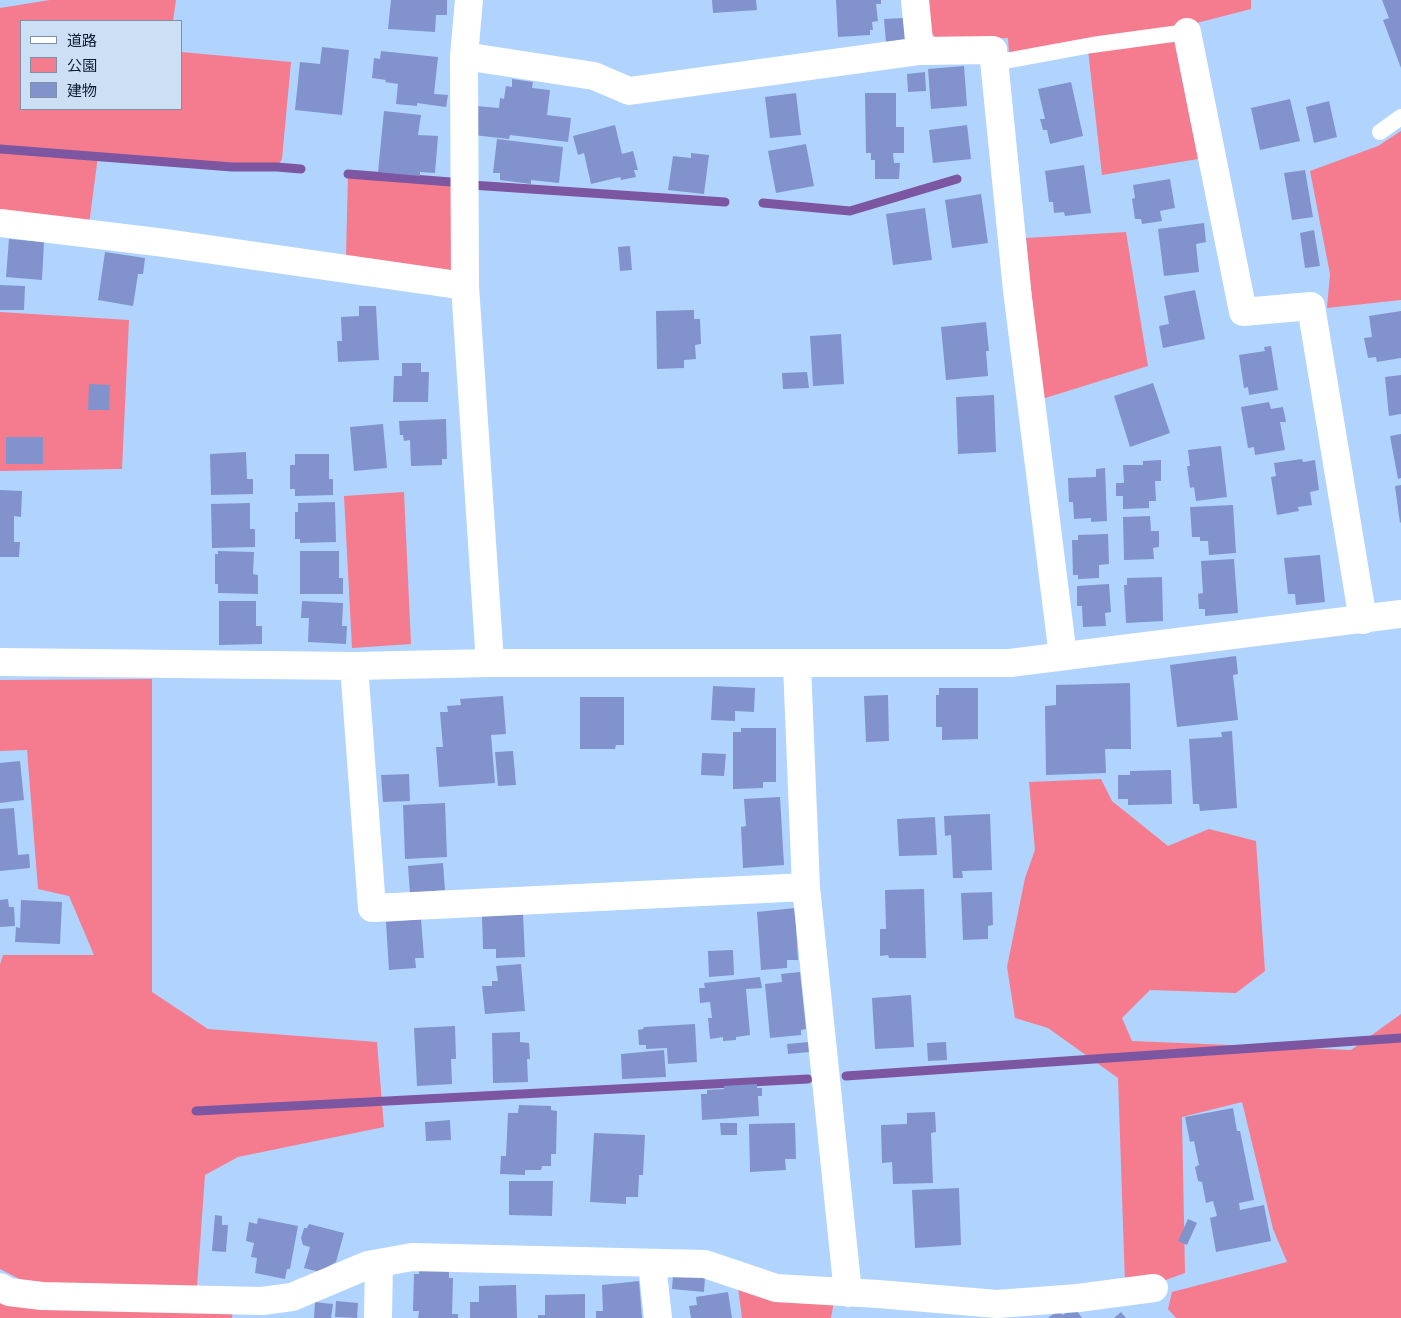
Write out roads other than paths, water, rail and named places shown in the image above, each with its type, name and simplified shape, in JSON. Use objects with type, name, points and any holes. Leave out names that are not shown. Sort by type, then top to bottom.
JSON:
[{"type":"street","points":[[470,0],[464,56],[464,286],[490,663]]},
{"type":"street","points":[[915,0],[920,51]]},
{"type":"street","points":[[1187,32],[1243,312],[1311,306],[1363,620]]},
{"type":"street","points":[[464,56],[594,76],[629,91],[920,51],[993,50],[1017,290],[1063,656]]},
{"type":"street","points":[[0,223],[165,243],[464,286]]},
{"type":"street","points":[[0,662],[354,666],[490,663],[1010,663],[1401,614]]},
{"type":"street","points":[[797,664],[806,887],[848,1293]]},
{"type":"street","points":[[354,666],[372,908],[806,887]]},
{"type":"street","points":[[0,1287],[8,1292],[42,1296],[262,1301],[292,1297],[368,1265],[412,1257],[705,1264],[776,1288],[997,1304],[1078,1298],[1154,1288]]},
{"type":"street","points":[[378,1318],[379,1263]]},
{"type":"street","points":[[652,1264],[658,1318]]},
{"type":"lane","points":[[994,63],[1092,45],[1187,32]]},
{"type":"lane","points":[[1380,132],[1401,117]]},
{"type":"waterway","points":[[0,149],[232,167],[301,169]]},
{"type":"waterway","points":[[348,174],[451,182]]},
{"type":"waterway","points":[[763,203],[850,211],[957,179]]},
{"type":"waterway","points":[[471,185],[725,202]]},
{"type":"waterway","points":[[846,1076],[1401,1038]]},
{"type":"waterway","points":[[196,1111],[808,1079]]}]
